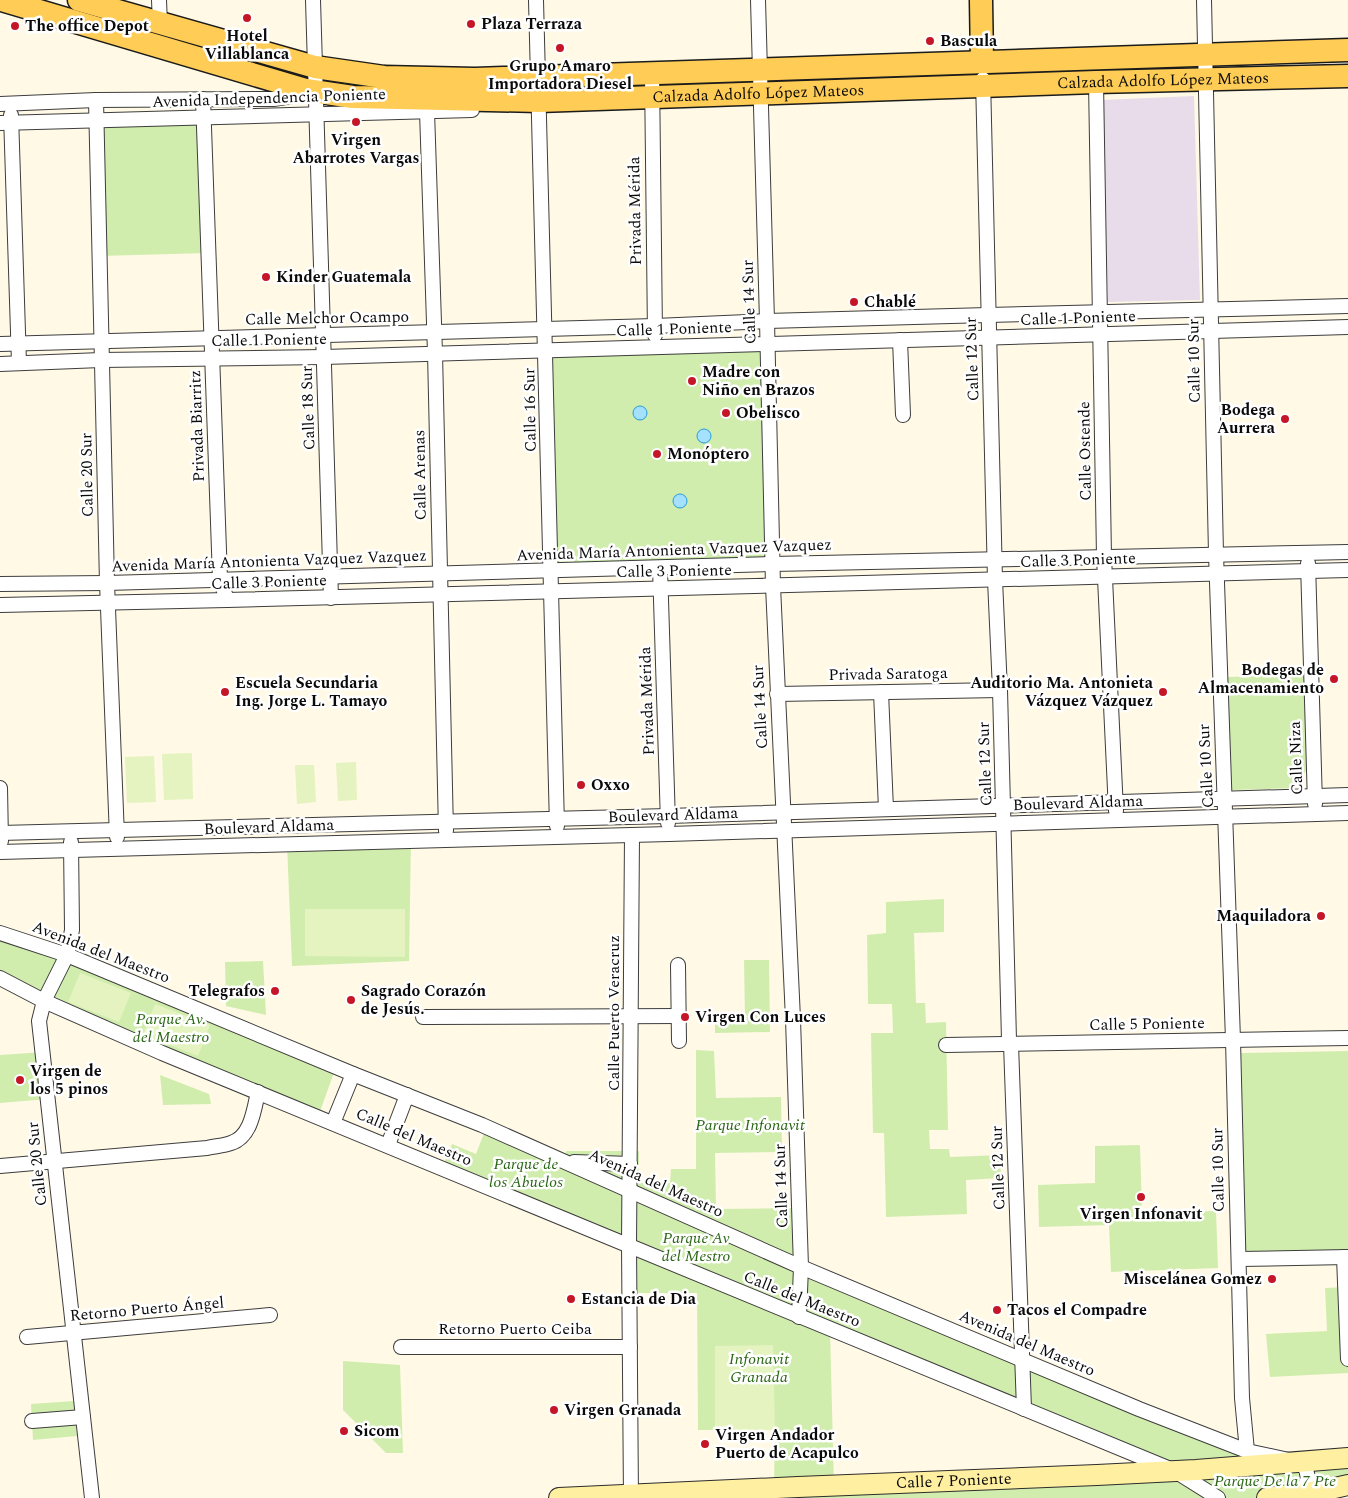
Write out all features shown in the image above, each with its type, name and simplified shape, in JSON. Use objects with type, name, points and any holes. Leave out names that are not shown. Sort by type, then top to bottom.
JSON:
[{"type":"main road","name":"Calzada Adolfo López Mateos","points":[[2,0],[316,103],[353,97],[539,105],[651,98],[983,86],[1348,76]]},
{"type":"main road","name":"Calzada Adolfo López Mateos","points":[[79,0],[315,67],[384,77],[474,79],[760,71],[1348,50]]},
{"type":"main road","points":[[980,0],[982,62]]},
{"type":"main road","name":"Calle 7 Poniente","points":[[559,1498],[798,1492],[1174,1471],[1348,1458]]},
{"type":"main road","points":[[1267,1498],[1302,1494],[1348,1485]]},
{"type":"street","points":[[159,0],[160,24]]},
{"type":"street","name":"Calle 18 Sur","points":[[313,0],[332,598]]},
{"type":"street","name":"Calle 16 Sur","points":[[536,0],[558,818],[556,836]]},
{"type":"street","name":"Calle 14 Sur","points":[[758,0],[772,564],[793,1019],[801,1267],[799,1317]]},
{"type":"street","name":"Calle 10 Sur","points":[[1204,0],[1216,573],[1222,744],[1226,799],[1242,1398],[1247,1451]]},
{"type":"street","name":"Calle 12 Sur","points":[[982,62],[1009,1040],[1011,1044],[1024,1409]]},
{"type":"street","name":"Privada Mérida","points":[[652,73],[655,348]]},
{"type":"street","name":"Avenida Independencia Poniente","points":[[6,123],[204,117],[316,103],[384,77]]},
{"type":"street","name":"Calle Ostende","points":[[1096,82],[1104,557],[1116,819]]},
{"type":"street","name":"Avenida Independencia Poniente","points":[[6,104],[96,100],[273,98],[427,111],[539,105]]},
{"type":"street","name":"Privada Biarritz","points":[[203,99],[220,579],[227,600]]},
{"type":"street","name":"Calle 20 Sur","points":[[96,100],[107,583],[118,848]]},
{"type":"street","points":[[6,104],[19,364]]},
{"type":"street","name":"Calle Arenas","points":[[427,111],[435,354],[446,839]]},
{"type":"street","name":"Calle 1 Poniente","points":[[655,326],[767,321],[1348,306]]},
{"type":"street","name":"Calle Melchor Ocampo","points":[[0,344],[655,326]]},
{"type":"street","name":"Calle 1 Poniente","points":[[0,364],[101,360],[324,357],[1348,328]]},
{"type":"street","points":[[900,340],[903,416]]},
{"type":"street","name":"Calle Niza","points":[[1308,552],[1315,814]]},
{"type":"street","name":"Avenida María Antonienta Vazquez Vazquez","points":[[0,584],[107,583],[772,564],[1348,552]]},
{"type":"street","name":"Privada Mérida","points":[[660,568],[668,834]]},
{"type":"street","name":"Calle 3 Poniente","points":[[0,605],[332,598],[1348,570]]},
{"type":"street","name":"Privada Saratoga","points":[[777,694],[1000,690]]},
{"type":"street","points":[[881,692],[886,810]]},
{"type":"street","points":[[0,788],[0,852]]},
{"type":"street","name":"Boulevard Aldama","points":[[0,833],[668,816],[782,811],[886,810],[1348,795]]},
{"type":"street","name":"Boulevard Aldama","points":[[0,852],[668,834],[1348,812]]},
{"type":"street","name":"Calle 20 Sur","points":[[71,831],[72,930],[67,955],[44,1001],[39,1021],[92,1498]]},
{"type":"street","name":"Calle Puerto Veracruz","points":[[631,1496],[628,1246],[632,835]]},
{"type":"street","name":"Avenida del Maestro","points":[[0,933],[67,955],[353,1074],[482,1125],[801,1267],[1138,1409],[1247,1451],[1298,1462]]},
{"type":"street","points":[[678,966],[679,1041]]},
{"type":"street","name":"Calle del Maestro","points":[[0,978],[44,1001],[162,1053],[1174,1471],[1218,1498]]},
{"type":"street","points":[[423,1017],[679,1016]]},
{"type":"street","name":"Calle 5 Poniente","points":[[946,1045],[1348,1038]]},
{"type":"street","name":"Calle del Maestro","points":[[333,1123],[353,1074]]},
{"type":"street","points":[[3,1165],[207,1148],[233,1143],[246,1133],[253,1115],[258,1092]]},
{"type":"street","points":[[388,1146],[407,1095]]},
{"type":"street","points":[[566,1162],[630,1164]]},
{"type":"street","points":[[1239,1259],[1346,1257],[1348,1359]]},
{"type":"street","name":"Retorno Puerto Ángel","points":[[27,1337],[270,1315]]},
{"type":"street","name":"Retorno Puerto Ceiba","points":[[400,1347],[630,1347]]},
{"type":"street","points":[[32,1421],[83,1417]]},
{"type":"street","points":[[1298,1462],[1306,1469],[1308,1478],[1302,1494]]},
{"type":"shaded area","points":[[1194,96],[1200,300],[1108,302],[1102,100]]},
{"type":"green space","points":[[204,117],[208,253],[99,256],[96,121]]},
{"type":"green space","points":[[768,344],[772,564],[551,570],[546,350]]},
{"type":"green space","points":[[1305,675],[1308,767],[1296,788],[1232,790],[1227,677]]},
{"type":"green space","points":[[192,753],[193,799],[164,800],[162,754]]},
{"type":"green space","points":[[154,756],[156,802],[127,803],[125,757]]},
{"type":"green space","points":[[356,762],[357,800],[338,801],[336,763]]},
{"type":"green space","points":[[295,765],[314,765],[316,802],[297,804]]},
{"type":"green space","points":[[411,840],[409,961],[292,966],[287,844]]},
{"type":"green space","points":[[944,899],[944,932],[914,933],[916,1003],[925,1003],[926,1023],[946,1022],[948,1130],[929,1130],[930,1149],[949,1149],[950,1157],[1000,1155],[1001,1178],[966,1180],[967,1214],[886,1217],[884,1133],[873,1133],[871,1033],[893,1033],[892,1004],[868,1004],[867,935],[886,933],[886,902]]},
{"type":"green space","points":[[305,909],[405,909],[405,957],[305,956]]},
{"type":"green space","name":"Parque Av. del Maestro","points":[[0,933],[336,1067],[318,1117],[0,978]]},
{"type":"green space","points":[[744,960],[769,960],[770,1032],[715,1033],[715,1018],[745,1018]]},
{"type":"green space","points":[[263,961],[266,1015],[226,1006],[225,962]]},
{"type":"green space","points":[[80,973],[131,993],[119,1022],[68,1002]]},
{"type":"green space","points":[[155,1004],[210,1025],[198,1056],[143,1034]]},
{"type":"green space","points":[[696,1050],[714,1051],[716,1098],[781,1097],[782,1152],[715,1153],[716,1209],[799,1208],[801,1267],[752,1246],[802,1269],[1107,1398],[1235,1449],[1243,1455],[1241,1465],[1197,1469],[1168,1463],[1025,1408],[716,1282],[830,1331],[834,1486],[1098,1478],[1348,1459],[1348,1484],[1302,1494],[1265,1498],[559,1498],[774,1488],[775,1430],[698,1430],[697,1293],[629,1293],[628,1245],[442,1168],[452,1144],[476,1154],[486,1128],[566,1162],[566,1151],[639,1151],[639,1183],[670,1183],[671,1169],[696,1169]],"holes":[[[630,1192],[686,1217],[631,1195],[630,1245],[672,1263],[629,1246]]]},
{"type":"green space","points":[[1348,1051],[1348,1251],[1245,1254],[1241,1053]]},
{"type":"green space","points":[[44,1052],[48,1099],[0,1103],[0,1055]]},
{"type":"green space","points":[[160,1075],[209,1094],[211,1104],[163,1105]]},
{"type":"green space","points":[[1140,1145],[1142,1213],[1216,1211],[1218,1268],[1111,1272],[1109,1225],[1039,1227],[1038,1185],[1095,1183],[1095,1146]]},
{"type":"green space","points":[[1348,1287],[1348,1373],[1270,1377],[1266,1334],[1327,1331],[1325,1288]]},
{"type":"green space","name":"Infonavit Granada","points":[[773,1345],[775,1430],[715,1430],[715,1346]]},
{"type":"green space","points":[[343,1361],[400,1365],[403,1453],[386,1453],[343,1410]]},
{"type":"green space","points":[[74,1401],[77,1436],[33,1440],[31,1404]]},
{"type":"water","points":[[637,406],[643,406],[647,413],[643,420],[637,420],[633,416],[633,410]]},
{"type":"water","points":[[701,429],[707,429],[711,436],[707,443],[701,443],[697,439],[697,433]]},
{"type":"water","points":[[677,494],[683,494],[687,501],[683,508],[677,508],[673,504],[673,498]]},
{"type":"place","name":"Hotel Villablanca","points":[[247,18]]},
{"type":"place","name":"Plaza Terraza","points":[[471,24]]},
{"type":"place","name":"The office Depot","points":[[15,26]]},
{"type":"place","name":"Bascula","points":[[930,41]]},
{"type":"place","name":"Grupo Amaro Importadora Diesel","points":[[560,48]]},
{"type":"place","name":"Virgen Abarrotes Vargas","points":[[356,122]]},
{"type":"place","name":"Kinder Guatemala","points":[[266,277]]},
{"type":"place","name":"Chablé","points":[[854,302]]},
{"type":"place","name":"Madre con Niño en Brazos","points":[[692,381]]},
{"type":"place","name":"Obelisco","points":[[726,413]]},
{"type":"place","name":"Bodega Aurrera","points":[[1285,419]]},
{"type":"place","name":"Monóptero","points":[[657,454]]},
{"type":"place","name":"Bodegas de Almacenamiento","points":[[1334,679]]},
{"type":"place","name":"Escuela Secundaria Ing. Jorge L. Tamayo","points":[[225,692]]},
{"type":"place","name":"Auditorio Ma. Antonieta Vázquez Vázquez","points":[[1163,692]]},
{"type":"place","name":"Oxxo","points":[[581,785]]},
{"type":"place","name":"Maquiladora","points":[[1321,916]]},
{"type":"place","name":"Telegrafos","points":[[275,991]]},
{"type":"place","name":"Sagrado Corazón de Jesús.","points":[[351,1000]]},
{"type":"place","name":"Virgen Con Luces","points":[[685,1017]]},
{"type":"place","name":"Virgen de los 5 pinos","points":[[20,1080]]},
{"type":"place","name":"Virgen Infonavit","points":[[1141,1197]]},
{"type":"place","name":"Miscelánea Gomez","points":[[1272,1279]]},
{"type":"place","name":"Estancia de Dia","points":[[571,1299]]},
{"type":"place","name":"Tacos el Compadre","points":[[997,1310]]},
{"type":"place","name":"Virgen Granada","points":[[554,1410]]},
{"type":"place","name":"Sicom","points":[[344,1431]]},
{"type":"place","name":"Virgen Andador Puerto de Acapulco","points":[[705,1444]]},
{"type":"park label","name":"Parque Infonavit","points":[[750,1125]]},
{"type":"park label","name":"Parque de los Abuelos","points":[[526,1173]]},
{"type":"park label","name":"Parque Av del Mestro","points":[[696,1247]]},
{"type":"park label","name":"Parque De la 7 Pte","points":[[1275,1481]]}]
